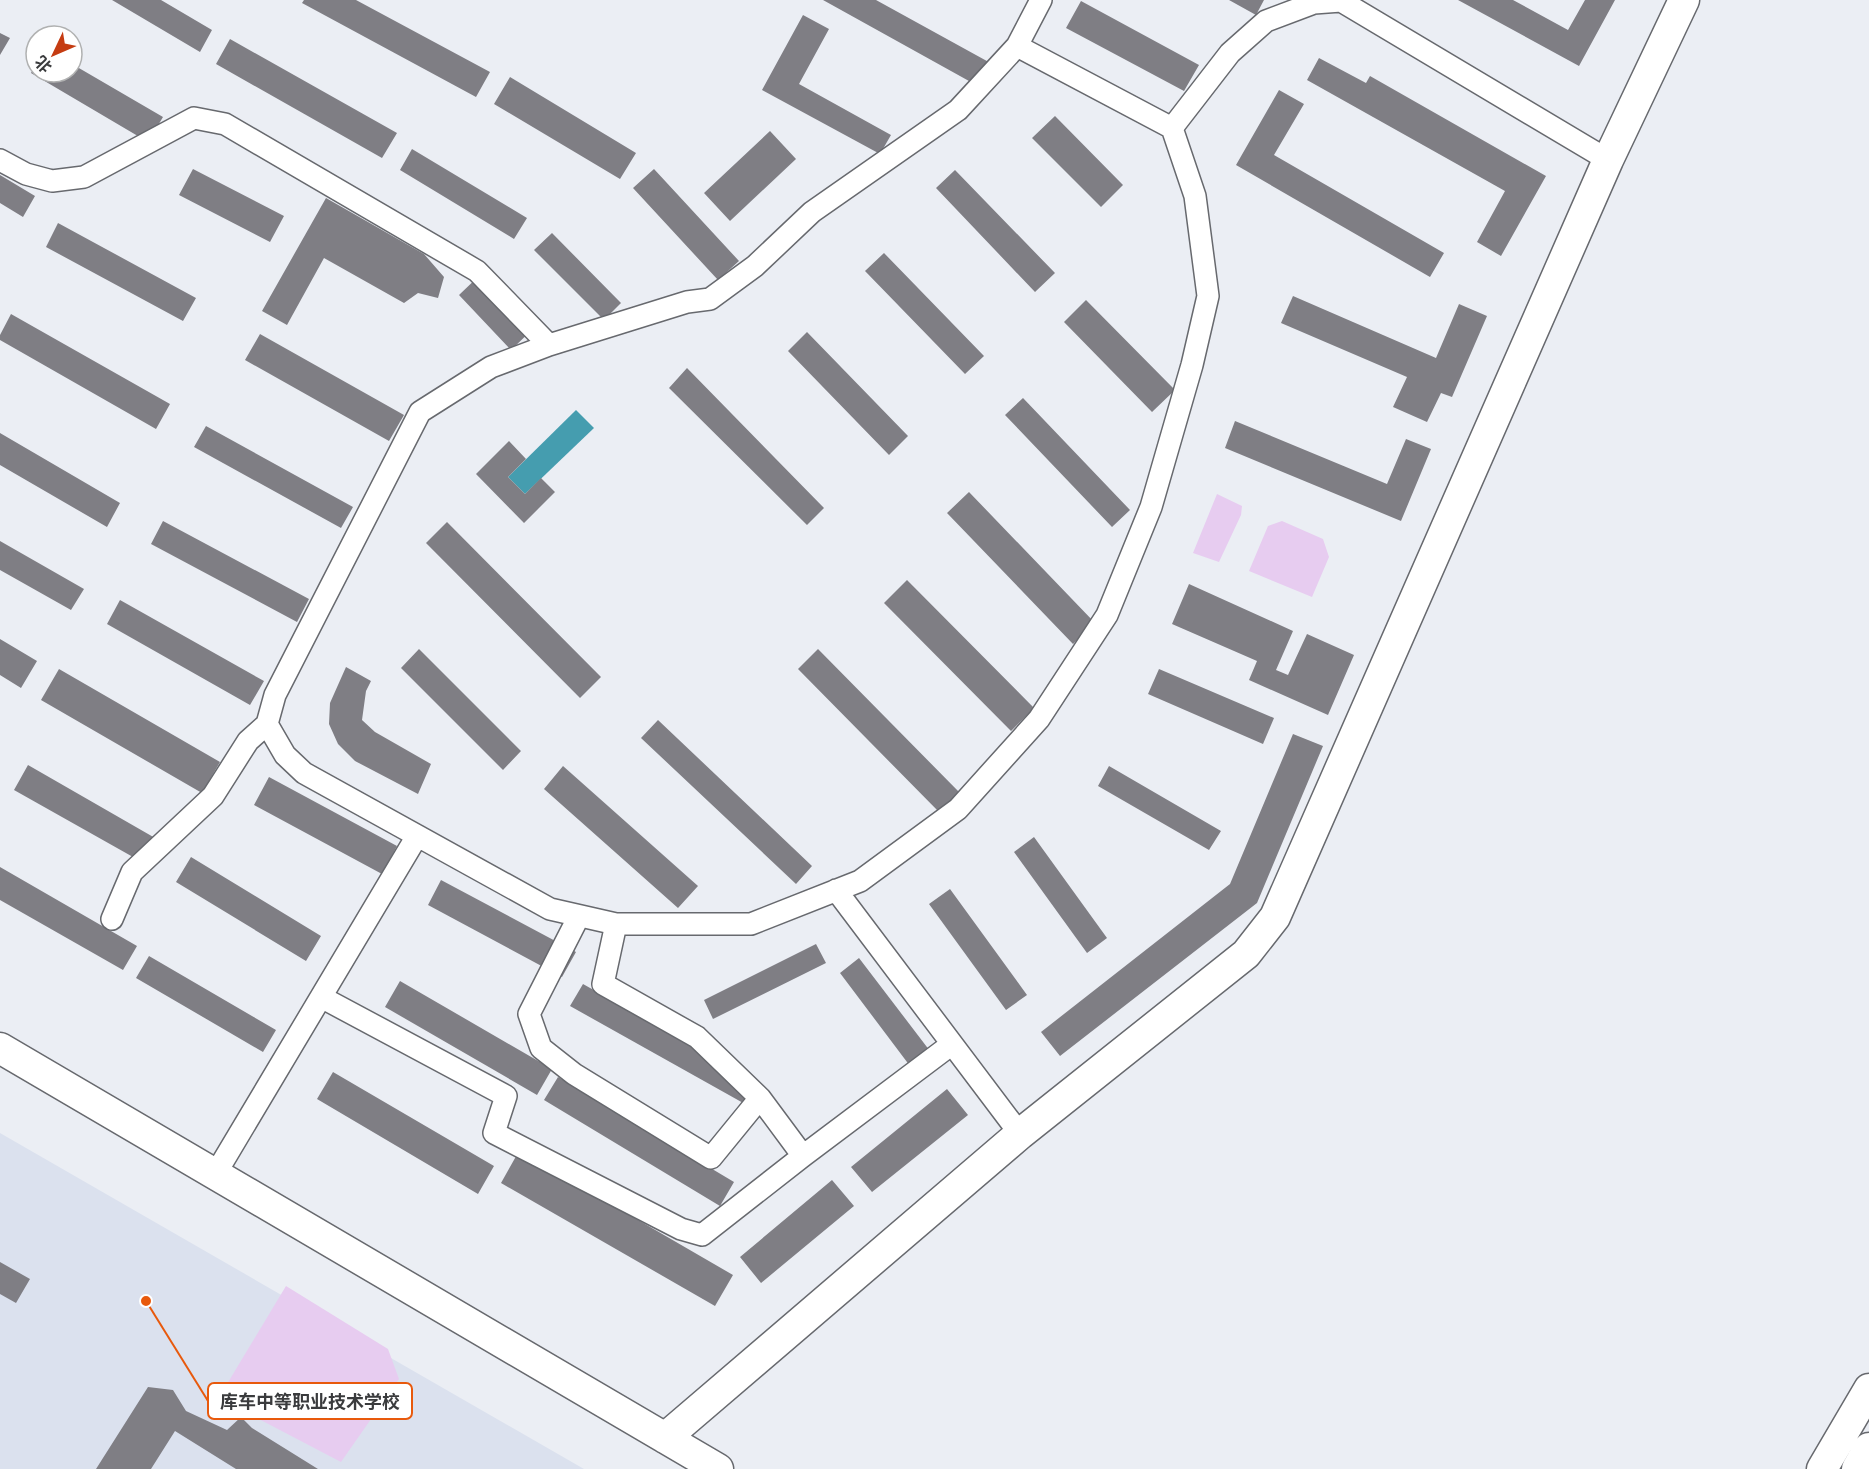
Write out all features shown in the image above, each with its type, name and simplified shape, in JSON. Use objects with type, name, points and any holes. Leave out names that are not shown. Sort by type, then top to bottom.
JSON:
[{"type":"street","points":[[112,919],[132,872],[213,796],[248,741],[267,724],[275,695],[420,412],[491,367],[549,345],[687,302],[710,299],[755,266],[812,212],[958,110],[1017,46],[1041,0]]},
{"type":"street","points":[[665,1438],[1020,1134],[1246,954],[1275,917],[1608,160],[1684,0]]},
{"type":"street","points":[[1172,128],[1230,53],[1266,21],[1314,3],[1341,1],[1608,160]]},
{"type":"street","points":[[267,724],[285,755],[304,773],[550,909],[616,924],[751,924],[860,881],[958,809],[1040,719],[1107,615],[1151,507],[1192,365],[1208,296],[1195,196],[1172,128],[1017,46]]},
{"type":"street","points":[[0,160],[26,174],[52,181],[84,177],[194,118],[225,124],[477,271],[549,345]]},
{"type":"street","points":[[216,1173],[417,836]]},
{"type":"street","points":[[836,890],[1020,1134]]},
{"type":"street","points":[[579,915],[529,1014],[541,1048],[574,1074],[711,1158],[760,1098]]},
{"type":"street","points":[[616,924],[603,984],[697,1037],[760,1098],[803,1156]]},
{"type":"street","points":[[321,997],[506,1096],[494,1133],[681,1229],[702,1235],[952,1044]]},
{"type":"street","points":[[0,1047],[718,1469]]},
{"type":"street","points":[[1822,1469],[1869,1389]]},
{"type":"street","points":[[1857,1469],[1869,1448]]},
{"type":"shaded area","points":[[1217,494],[1242,506],[1241,515],[1219,562],[1193,553]]},
{"type":"shaded area","points":[[1282,521],[1323,539],[1329,557],[1312,597],[1249,571],[1268,526]]},
{"type":"shaded area","points":[[0,1133],[584,1469],[0,1469]]},
{"type":"shaded area","points":[[286,1286],[388,1349],[399,1379],[341,1462],[234,1406],[221,1394]]},
{"type":"water","points":[[576,410],[594,428],[525,494],[508,477]]},
{"type":"building","points":[[112,0],[161,0],[212,30],[200,52]]},
{"type":"building","points":[[304,0],[356,0],[490,72],[476,97],[302,3]]},
{"type":"building","points":[[823,0],[876,0],[1005,71],[987,91]]},
{"type":"building","points":[[1229,0],[1264,0],[1256,15]]},
{"type":"building","points":[[1458,0],[1513,0],[1568,30],[1585,0],[1615,0],[1579,66]]},
{"type":"building","points":[[1081,1],[1199,65],[1184,91],[1066,28]]},
{"type":"building","points":[[803,15],[829,29],[799,84],[891,135],[880,154],[762,90]]},
{"type":"building","points":[[0,33],[10,38],[0,55]]},
{"type":"building","points":[[230,39],[397,133],[382,158],[216,64]]},
{"type":"building","points":[[1319,58],[1366,83],[1370,76],[1546,176],[1501,256],[1477,242],[1505,191],[1307,80]]},
{"type":"building","points":[[84,71],[163,117],[148,142],[50,84],[84,84]]},
{"type":"building","points":[[510,77],[636,153],[620,179],[494,104]]},
{"type":"building","points":[[1279,90],[1304,104],[1274,155],[1444,253],[1430,277],[1236,165]]},
{"type":"building","points":[[1055,116],[1123,185],[1101,207],[1032,138]]},
{"type":"building","points":[[770,131],[796,159],[730,221],[704,193]]},
{"type":"building","points":[[412,149],[527,218],[514,239],[400,170]]},
{"type":"building","points":[[193,169],[284,216],[270,242],[179,195]]},
{"type":"building","points":[[654,169],[739,261],[718,280],[633,188]]},
{"type":"building","points":[[955,170],[1055,273],[1035,292],[936,188]]},
{"type":"building","points":[[0,175],[35,196],[23,217],[0,203]]},
{"type":"building","points":[[326,198],[424,254],[444,277],[438,298],[418,293],[404,303],[324,258],[287,325],[262,311]]},
{"type":"building","points":[[58,223],[196,298],[183,321],[46,247]]},
{"type":"building","points":[[552,233],[621,303],[604,320],[534,250]]},
{"type":"building","points":[[884,253],[984,356],[965,374],[865,271]]},
{"type":"building","points":[[482,273],[535,327],[511,350],[459,295]]},
{"type":"building","points":[[1293,296],[1436,358],[1459,304],[1487,316],[1452,397],[1441,393],[1427,422],[1393,407],[1407,377],[1281,323]]},
{"type":"building","points":[[1086,300],[1175,390],[1152,412],[1064,322]]},
{"type":"building","points":[[11,314],[170,404],[156,429],[0,340],[0,335]]},
{"type":"building","points":[[807,332],[908,436],[889,455],[788,351]]},
{"type":"building","points":[[260,334],[404,415],[389,441],[245,360]]},
{"type":"building","points":[[687,368],[824,508],[807,525],[669,388]]},
{"type":"building","points":[[1023,398],[1130,510],[1112,527],[1005,415]]},
{"type":"building","points":[[1235,421],[1387,484],[1406,439],[1431,449],[1401,521],[1225,448]]},
{"type":"building","points":[[206,426],[353,507],[341,528],[194,447]]},
{"type":"building","points":[[0,433],[120,503],[107,527],[0,465]]},
{"type":"building","points":[[509,441],[526,459],[508,477],[525,494],[541,478],[555,492],[524,523],[476,474]]},
{"type":"building","points":[[969,492],[1095,623],[1073,644],[947,513]]},
{"type":"building","points":[[163,521],[309,599],[297,622],[151,544]]},
{"type":"building","points":[[447,522],[601,677],[580,698],[426,543]]},
{"type":"building","points":[[0,541],[84,589],[71,610],[0,570]]},
{"type":"building","points":[[907,580],[1034,708],[1011,731],[884,603]]},
{"type":"building","points":[[1189,584],[1293,631],[1276,670],[1288,675],[1307,634],[1354,655],[1328,715],[1249,680],[1257,661],[1172,624]]},
{"type":"building","points":[[120,600],[264,681],[250,705],[107,624]]},
{"type":"building","points":[[0,639],[37,661],[21,688],[0,675]]},
{"type":"building","points":[[419,649],[521,751],[503,770],[401,668]]},
{"type":"building","points":[[818,649],[959,792],[939,812],[798,669]]},
{"type":"building","points":[[346,667],[371,681],[366,691],[362,720],[375,732],[431,764],[418,794],[355,761],[338,744],[329,724],[330,703]]},
{"type":"building","points":[[59,669],[220,762],[202,793],[41,700]]},
{"type":"building","points":[[1159,669],[1274,718],[1263,744],[1148,694]]},
{"type":"building","points":[[658,720],[812,866],[796,884],[641,738]]},
{"type":"building","points":[[1293,734],[1323,746],[1257,903],[1060,1056],[1041,1032],[1230,884]]},
{"type":"building","points":[[28,765],[162,842],[149,866],[14,790]]},
{"type":"building","points":[[563,766],[698,886],[678,908],[544,789]]},
{"type":"building","points":[[1109,766],[1221,831],[1209,850],[1098,786]]},
{"type":"building","points":[[269,777],[397,846],[382,874],[254,805]]},
{"type":"building","points":[[1034,837],[1107,938],[1087,953],[1014,852]]},
{"type":"building","points":[[191,857],[321,936],[306,961],[176,882]]},
{"type":"building","points":[[0,867],[137,946],[123,970],[0,900]]},
{"type":"building","points":[[441,880],[576,952],[562,977],[428,905]]},
{"type":"building","points":[[950,889],[1027,995],[1006,1010],[929,904]]},
{"type":"building","points":[[816,944],[826,963],[713,1019],[704,1000]]},
{"type":"building","points":[[149,956],[276,1030],[263,1052],[136,978]]},
{"type":"building","points":[[859,958],[933,1055],[913,1070],[840,973]]},
{"type":"building","points":[[400,981],[552,1069],[537,1095],[385,1007]]},
{"type":"building","points":[[583,984],[757,1082],[745,1104],[570,1006]]},
{"type":"building","points":[[333,1072],[494,1166],[478,1194],[317,1099]]},
{"type":"building","points":[[558,1077],[734,1182],[720,1206],[544,1100]]},
{"type":"building","points":[[947,1089],[968,1115],[872,1192],[851,1167]]},
{"type":"building","points":[[519,1151],[733,1275],[715,1306],[501,1183]]},
{"type":"building","points":[[832,1180],[854,1206],[761,1283],[740,1257]]},
{"type":"building","points":[[0,1262],[30,1279],[16,1303],[0,1294]]},
{"type":"building","points":[[148,1387],[173,1390],[186,1411],[227,1430],[241,1417],[252,1428],[318,1469],[236,1469],[175,1431],[151,1469],[96,1469]]},
{"type":"place","name":"库车中等职业技术学校","points":[[146,1301]]}]
